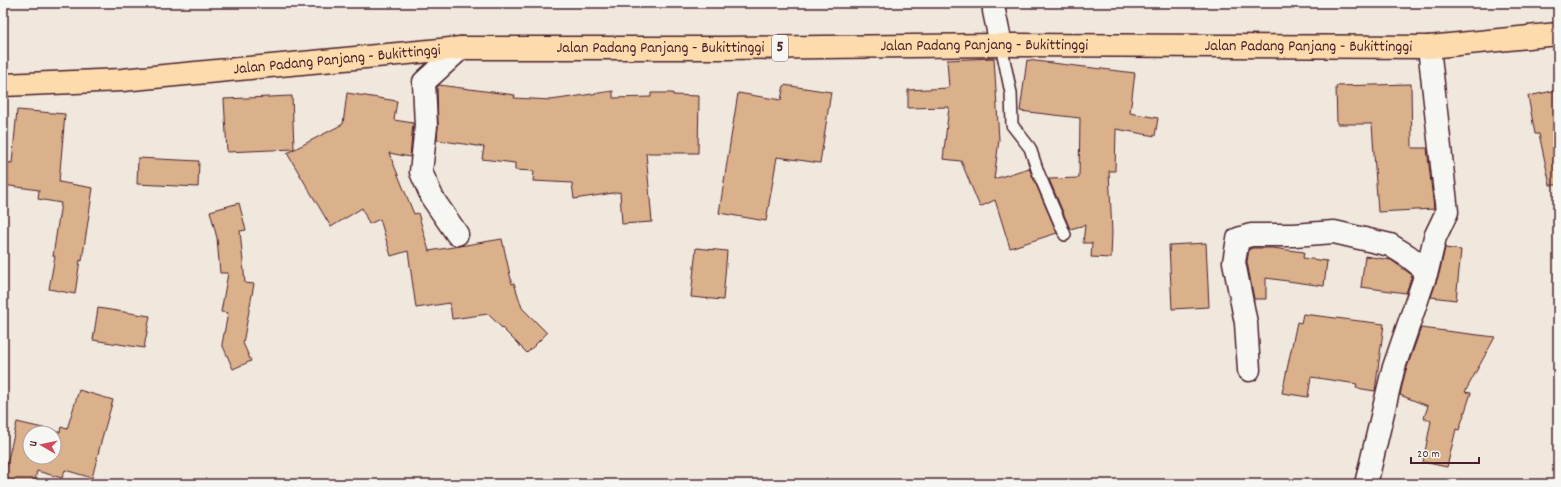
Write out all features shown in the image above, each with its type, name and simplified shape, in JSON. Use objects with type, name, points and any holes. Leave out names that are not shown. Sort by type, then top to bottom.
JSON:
[{"type":"highway","name":"Jalan Padang Panjang - Bukittinggi","points":[[3,85],[122,80],[461,48],[726,48],[1001,45],[1428,47],[1558,34]]},
{"type":"street","points":[[994,3],[994,11],[1001,45]]},
{"type":"street","points":[[1366,484],[1393,370],[1427,271],[1435,237],[1447,212],[1428,47]]},
{"type":"street","points":[[457,234],[433,200],[421,172],[426,126],[424,82],[461,48]]},
{"type":"street","points":[[1249,370],[1246,323],[1234,262],[1238,239],[1251,235],[1294,235],[1334,232],[1390,246],[1408,256],[1427,271]]},
{"type":"lane","points":[[1001,45],[1011,93],[1012,125],[1030,148],[1038,172],[1065,235]]},
{"type":"building","points":[[994,58],[999,140],[994,179],[1029,168],[1057,233],[1010,248],[995,200],[980,207],[961,161],[943,159],[949,107],[908,108],[908,90],[949,88],[947,60]]},
{"type":"building","points":[[1027,60],[1135,73],[1130,113],[1158,118],[1155,136],[1116,129],[1115,171],[1109,171],[1112,232],[1111,258],[1091,257],[1092,243],[1083,243],[1085,225],[1070,229],[1049,179],[1079,178],[1080,118],[1020,111]]},
{"type":"building","points":[[1411,84],[1412,148],[1427,148],[1434,209],[1378,212],[1372,124],[1337,124],[1336,86]]},
{"type":"building","points":[[439,85],[515,95],[514,98],[551,100],[613,91],[613,98],[651,97],[651,93],[673,93],[673,95],[699,96],[698,153],[646,153],[652,222],[622,224],[620,192],[574,199],[572,183],[533,181],[534,171],[515,170],[515,163],[482,159],[484,147],[437,140],[437,87]]},
{"type":"building","points":[[784,85],[831,92],[820,163],[777,157],[766,221],[719,213],[738,93],[781,100]]},
{"type":"building","points":[[1558,90],[1558,185],[1550,185],[1539,134],[1535,134],[1528,96]]},
{"type":"building","points":[[347,93],[397,101],[394,120],[413,123],[410,157],[389,153],[414,214],[418,213],[429,251],[502,239],[512,284],[514,283],[522,308],[547,333],[527,353],[488,314],[452,319],[450,303],[416,308],[408,251],[391,256],[380,219],[369,224],[362,208],[331,227],[287,153],[343,124]]},
{"type":"building","points":[[292,96],[294,149],[227,152],[224,99]]},
{"type":"building","points":[[17,110],[65,114],[59,182],[93,188],[82,261],[80,260],[75,294],[49,289],[55,256],[53,256],[61,203],[38,199],[39,190],[3,185],[3,162],[12,163]]},
{"type":"building","points":[[138,158],[199,161],[198,187],[137,184]]},
{"type":"building","points":[[239,203],[246,230],[240,231],[245,283],[254,284],[243,343],[251,361],[233,369],[222,344],[228,313],[221,312],[228,273],[220,273],[217,238],[210,211]]},
{"type":"building","points":[[1206,243],[1209,307],[1172,309],[1169,245]]},
{"type":"building","points":[[696,248],[727,251],[723,300],[691,297]]},
{"type":"building","points":[[1272,248],[1304,252],[1303,258],[1327,261],[1324,286],[1266,278],[1266,299],[1254,299],[1247,262],[1249,249]]},
{"type":"building","points":[[1445,248],[1461,250],[1456,300],[1431,297],[1439,274]]},
{"type":"building","points":[[1365,256],[1391,260],[1412,275],[1406,293],[1361,287]]},
{"type":"building","points":[[98,308],[150,316],[144,348],[93,340]]},
{"type":"building","points":[[1303,314],[1384,324],[1375,391],[1356,388],[1357,384],[1311,377],[1308,397],[1282,393],[1297,322],[1301,323]]},
{"type":"building","points":[[1421,328],[1495,337],[1465,392],[1471,393],[1459,430],[1456,429],[1447,467],[1423,462],[1431,421],[1424,418],[1428,406],[1400,395],[1405,373]]},
{"type":"building","points":[[79,390],[113,400],[92,478],[65,470],[62,478],[37,471],[34,484],[21,484],[3,480],[17,422],[30,425],[22,425],[22,465],[62,465],[62,427],[67,429]]}]
